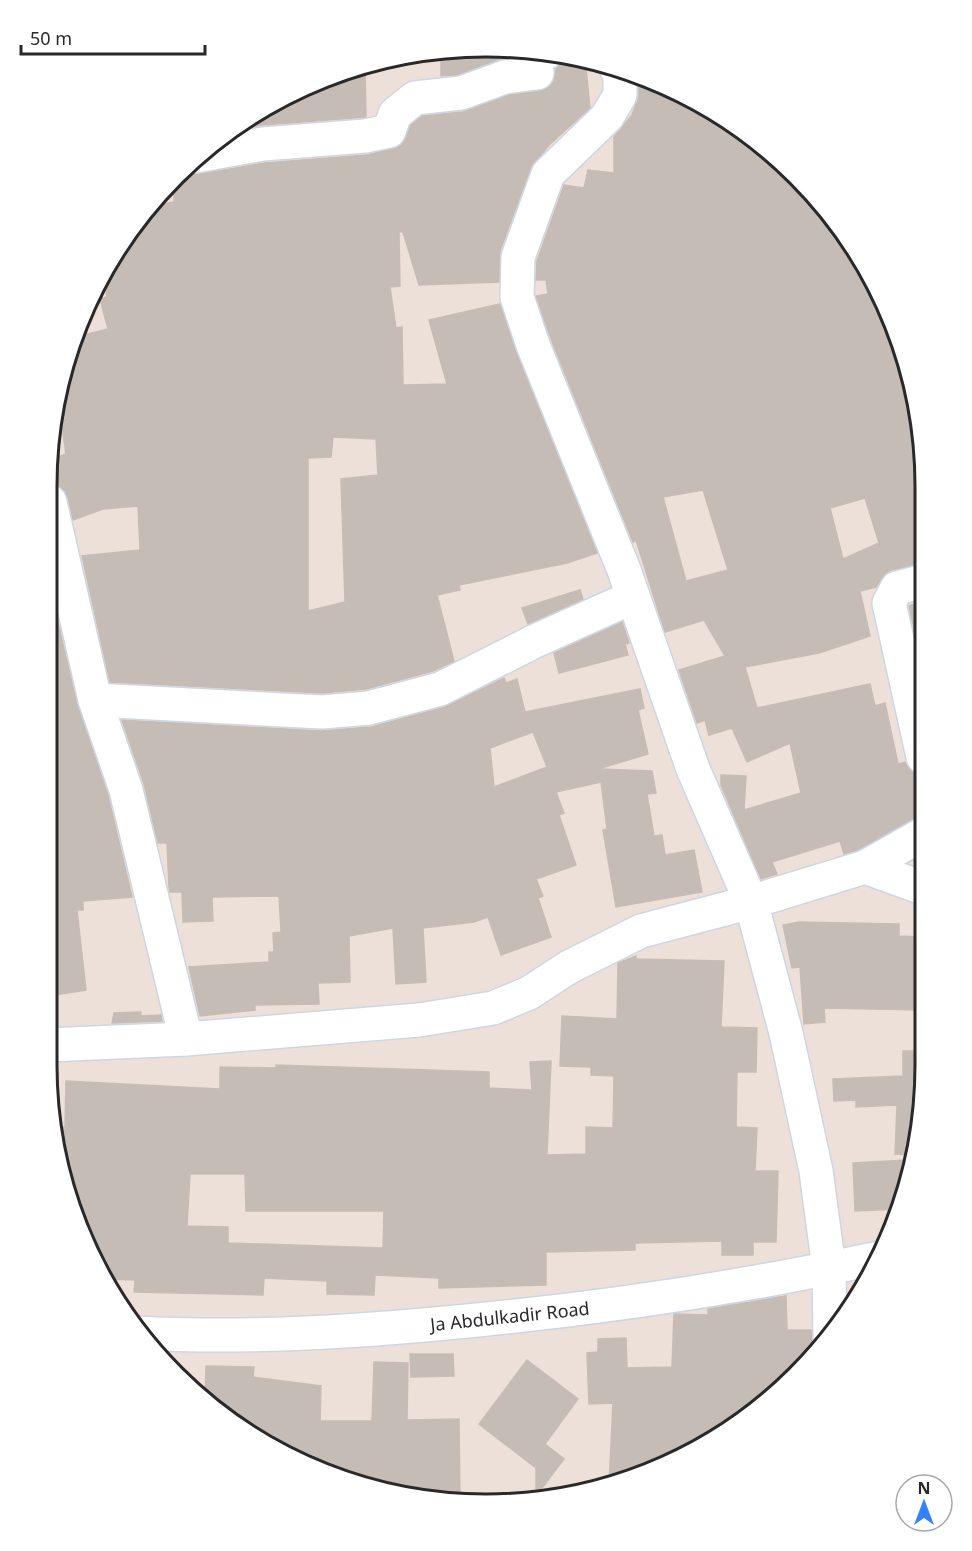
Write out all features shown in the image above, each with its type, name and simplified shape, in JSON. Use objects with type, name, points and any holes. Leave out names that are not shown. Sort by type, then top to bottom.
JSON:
[{"type":"street","points":[[217,152],[263,144],[365,136],[389,131],[395,114],[415,98],[461,93],[505,77],[537,73],[536,60]]},
{"type":"street","points":[[620,79],[620,95],[607,117],[548,174],[518,257],[517,297],[633,597],[693,770],[751,902],[786,1033],[816,1172],[829,1268],[830,1321]]},
{"type":"street","points":[[57,533],[95,700],[126,790],[186,1039]]},
{"type":"street","points":[[915,583],[897,588],[889,603],[915,722]]},
{"type":"street","points":[[95,700],[322,712],[369,708],[440,689],[535,641],[633,597]]},
{"type":"street","points":[[57,1045],[186,1039],[419,1020],[493,1008],[529,993],[569,967],[641,931],[751,902],[865,867],[915,839]]},
{"type":"street","points":[[865,867],[915,885]]},
{"type":"street","name":"Ja Abdulkadir Road","points":[[152,1334],[216,1337],[400,1328],[601,1308],[868,1260]]},
{"type":"building","points":[[509,58],[499,59],[457,75],[441,76],[441,60]]},
{"type":"building","points":[[560,64],[586,69],[590,108],[549,145],[531,167],[500,251],[499,282],[419,285],[403,232],[399,232],[400,286],[390,287],[396,328],[402,327],[403,385],[447,384],[429,320],[500,304],[516,352],[597,553],[567,563],[459,585],[460,590],[437,595],[454,661],[433,671],[366,689],[322,693],[110,682],[82,556],[140,550],[138,506],[103,509],[73,520],[64,490],[57,486],[58,458],[66,454],[62,425],[65,402],[80,348],[85,335],[108,329],[100,299],[107,297],[106,287],[129,248],[162,204],[174,202],[174,192],[192,174],[265,163],[367,155],[393,149],[402,145],[411,125],[422,116],[463,112],[509,95],[548,88],[554,81],[556,69]],"holes":[[[333,437],[376,439],[378,475],[341,479],[345,602],[308,611],[308,458],[331,457]]]},
{"type":"building","points":[[365,75],[366,117],[251,127],[296,101]]},
{"type":"building","points":[[639,86],[676,101],[724,129],[747,146],[769,163],[809,203],[843,248],[871,296],[892,348],[907,402],[914,458],[915,565],[892,570],[885,574],[876,587],[860,591],[870,636],[819,653],[745,667],[757,708],[870,684],[875,706],[885,703],[898,764],[905,762],[914,773],[915,819],[858,850],[844,854],[840,841],[772,862],[777,874],[761,879],[721,785],[721,775],[746,776],[744,810],[801,793],[790,743],[747,762],[732,728],[709,735],[705,720],[697,723],[679,670],[725,656],[704,620],[665,632],[636,540],[633,542],[551,339],[536,296],[548,294],[546,280],[536,280],[537,261],[564,185],[584,188],[588,170],[614,173],[614,137],[632,115],[639,96]],"holes":[[[703,490],[728,570],[686,581],[663,497]],[[865,498],[879,543],[843,559],[830,508]]]},
{"type":"building","points":[[580,590],[583,599],[528,624],[522,608]]},
{"type":"building","points":[[915,604],[915,633],[909,606]]},
{"type":"building","points":[[57,618],[77,704],[108,795],[132,897],[83,901],[83,910],[77,910],[86,990],[57,994]]},
{"type":"building","points":[[622,622],[629,643],[625,644],[628,655],[559,673],[554,653]]},
{"type":"building","points":[[504,678],[506,683],[517,679],[525,712],[640,689],[644,708],[638,710],[648,754],[598,769],[652,771],[656,793],[647,794],[654,836],[662,835],[665,855],[694,850],[702,892],[616,907],[603,830],[607,829],[601,782],[556,792],[564,813],[559,815],[576,865],[536,879],[543,896],[538,898],[551,937],[501,955],[488,917],[474,922],[423,928],[426,982],[396,984],[393,928],[349,936],[350,982],[318,983],[319,1004],[255,1005],[255,1010],[200,1016],[189,967],[269,962],[269,952],[274,952],[273,933],[281,932],[279,896],[212,897],[213,921],[183,922],[182,892],[170,892],[167,843],[158,843],[144,784],[122,720],[321,731],[371,727],[445,707]],"holes":[[[533,732],[547,767],[494,787],[490,748]]]},
{"type":"building","points":[[799,922],[899,924],[899,936],[915,937],[915,1010],[824,1008],[825,1022],[804,1024],[800,967],[792,968],[783,925]]},
{"type":"building","points":[[636,956],[636,959],[724,961],[721,1027],[757,1028],[756,1072],[737,1072],[736,1127],[757,1128],[755,1171],[778,1171],[776,1242],[753,1242],[753,1255],[722,1255],[722,1241],[635,1243],[635,1250],[546,1252],[546,1285],[439,1288],[439,1278],[375,1275],[374,1295],[327,1294],[327,1281],[264,1278],[263,1295],[134,1292],[135,1280],[114,1279],[80,1203],[65,1149],[62,1127],[65,1127],[66,1081],[220,1089],[220,1067],[276,1068],[276,1065],[489,1072],[489,1088],[532,1090],[530,1062],[551,1061],[547,1155],[586,1154],[586,1127],[613,1128],[614,1076],[591,1075],[591,1067],[560,1066],[562,1016],[617,1019],[618,963]],"holes":[[[190,1174],[245,1174],[246,1211],[384,1211],[383,1248],[228,1243],[228,1227],[187,1226]]]},
{"type":"building","points":[[141,1012],[141,1016],[161,1015],[162,1021],[112,1023],[114,1013]]},
{"type":"building","points":[[903,1051],[915,1051],[914,1093],[906,1155],[895,1154],[897,1105],[856,1107],[856,1100],[834,1101],[833,1079],[903,1076]]},
{"type":"building","points":[[904,1160],[890,1209],[855,1211],[853,1163]]},
{"type":"building","points":[[786,1296],[787,1330],[811,1330],[812,1344],[769,1388],[724,1422],[676,1450],[609,1475],[613,1403],[589,1404],[587,1353],[598,1352],[598,1339],[626,1338],[627,1368],[672,1367],[674,1314],[708,1315],[708,1309]]},
{"type":"building","points":[[410,1354],[453,1354],[454,1376],[411,1377]]},
{"type":"building","points":[[527,1360],[578,1399],[545,1444],[564,1459],[540,1490],[536,1491],[536,1468],[479,1424]]},
{"type":"building","points":[[374,1362],[408,1363],[407,1420],[459,1419],[460,1493],[402,1486],[375,1479],[296,1450],[248,1422],[205,1390],[206,1366],[254,1367],[253,1377],[321,1386],[320,1421],[372,1421]]}]
